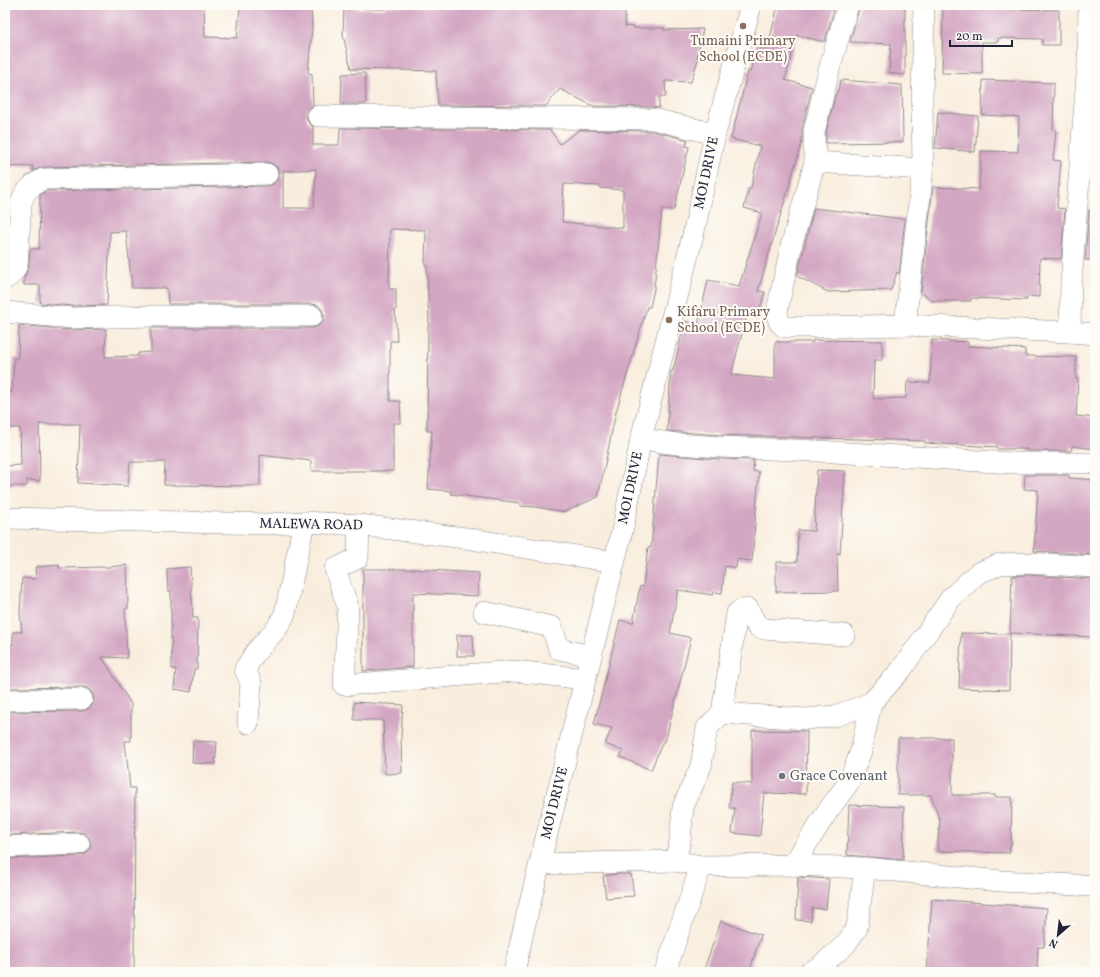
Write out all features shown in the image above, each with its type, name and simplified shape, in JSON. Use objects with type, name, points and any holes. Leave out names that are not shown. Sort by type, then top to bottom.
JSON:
[{"type":"street","name":"MOI DRIVE","points":[[514,972],[623,527],[642,439],[694,231],[715,134],[751,5]]},
{"type":"street","points":[[848,5],[829,70],[814,132],[816,162],[792,243],[782,288],[777,311],[780,325],[785,327],[905,325],[1095,334]]},
{"type":"street","points":[[905,325],[923,169],[922,101],[924,5]]},
{"type":"street","points":[[1070,332],[1072,268],[1082,130],[1090,107],[1088,63],[1089,5]]},
{"type":"street","points":[[318,116],[654,119],[715,134]]},
{"type":"street","points":[[816,162],[923,169]]},
{"type":"street","points":[[5,279],[11,276],[17,266],[21,204],[25,193],[33,185],[43,179],[267,174]]},
{"type":"street","points":[[5,312],[72,318],[154,316],[312,316]]},
{"type":"street","points":[[642,439],[677,444],[720,447],[847,452],[1012,463],[1095,463]]},
{"type":"street","name":"MALEWA ROAD","points":[[5,518],[268,524],[304,522],[359,525],[465,538],[614,562]]},
{"type":"street","points":[[248,723],[251,682],[245,669],[255,653],[277,628],[285,614],[304,522]]},
{"type":"street","points":[[359,525],[358,558],[335,569],[348,607],[344,685],[514,671],[585,679]]},
{"type":"street","points":[[722,712],[806,719],[835,716],[871,704],[902,670],[951,598],[978,573],[1000,564],[1027,563],[1095,567]]},
{"type":"street","points":[[675,861],[680,841],[683,806],[701,766],[707,728],[722,712],[737,613],[748,609],[757,626],[764,629],[844,635]]},
{"type":"street","points":[[484,612],[552,627],[559,649],[591,656]]},
{"type":"street","points":[[5,700],[82,699]]},
{"type":"street","points":[[793,865],[849,782],[862,751],[871,704]]},
{"type":"street","points":[[5,847],[79,844]]},
{"type":"street","points":[[540,864],[675,861],[701,866],[793,865],[866,868],[1001,881],[1095,886]]},
{"type":"street","points":[[665,972],[701,866]]},
{"type":"street","points":[[810,972],[818,968],[845,945],[857,928],[866,868]]},
{"type":"building","points":[[5,5],[100,5],[126,9],[126,5],[204,5],[205,37],[237,38],[240,7],[257,8],[257,5],[311,5],[312,27],[308,73],[312,74],[313,105],[308,110],[306,116],[308,122],[313,127],[313,145],[339,145],[340,128],[550,130],[560,144],[579,130],[652,131],[688,140],[686,146],[689,147],[674,210],[662,209],[654,289],[650,307],[647,307],[616,412],[598,497],[564,512],[520,506],[520,503],[451,494],[451,491],[428,489],[432,431],[427,431],[429,325],[427,265],[425,265],[426,230],[390,229],[389,289],[396,289],[395,310],[397,341],[390,341],[390,401],[400,401],[401,423],[393,423],[393,471],[311,471],[311,461],[260,455],[260,486],[164,485],[165,462],[130,462],[128,486],[78,483],[80,424],[39,424],[40,481],[27,480],[27,486],[5,486],[5,466],[21,465],[20,428],[5,428],[5,392],[12,392],[14,358],[18,358],[19,325],[71,330],[106,329],[105,357],[138,356],[138,353],[151,352],[151,328],[312,328],[323,322],[324,316],[318,305],[312,304],[168,304],[167,288],[132,288],[126,231],[110,232],[107,305],[72,306],[40,303],[40,285],[24,285],[24,278],[29,266],[30,249],[39,249],[40,195],[46,191],[267,186],[273,184],[277,180],[279,173],[277,167],[267,162],[43,167],[33,171],[33,166],[7,167],[9,60],[5,60]],"holes":[[[316,169],[314,208],[283,208],[283,171]],[[564,184],[600,186],[600,188],[623,190],[623,228],[562,222]]]},
{"type":"building","points":[[433,5],[625,5],[625,26],[634,28],[664,28],[664,30],[703,29],[697,57],[699,56],[691,82],[665,81],[666,97],[659,97],[659,108],[593,106],[560,89],[546,106],[438,105],[436,71],[351,69],[343,35],[344,8],[385,9],[385,6],[433,7]]},
{"type":"building","points":[[778,5],[819,5],[834,9],[825,41],[797,35],[785,80],[812,87],[802,129],[802,142],[758,291],[765,292],[757,318],[747,315],[731,375],[775,379],[775,342],[813,342],[813,340],[882,341],[882,360],[874,360],[873,399],[906,398],[907,382],[930,383],[932,340],[968,342],[968,346],[1025,349],[1025,356],[1076,357],[1076,379],[1078,379],[1076,416],[1095,418],[1095,449],[1072,446],[1071,451],[1027,451],[1027,449],[997,449],[997,447],[925,443],[925,441],[721,435],[667,431],[671,371],[673,371],[685,321],[698,325],[708,280],[739,286],[762,213],[744,208],[749,188],[751,188],[760,146],[731,139],[748,71],[750,72],[760,35],[770,38]]},
{"type":"building","points":[[860,5],[905,5],[905,75],[889,73],[891,44],[850,42]]},
{"type":"building","points":[[943,6],[1059,10],[1059,45],[1042,45],[1042,39],[998,38],[998,42],[982,42],[982,74],[942,73]]},
{"type":"building","points":[[365,73],[366,104],[341,104],[342,74]]},
{"type":"building","points":[[841,80],[902,85],[903,142],[826,143],[826,133],[836,93]]},
{"type":"building","points":[[983,80],[1054,83],[1053,129],[1056,130],[1053,160],[1061,161],[1057,208],[1065,209],[1061,259],[1040,258],[1039,297],[1027,296],[1027,300],[971,298],[971,301],[932,301],[921,292],[933,187],[979,189],[981,151],[1018,152],[1019,117],[982,115]]},
{"type":"building","points":[[938,112],[978,116],[975,152],[935,148]]},
{"type":"building","points":[[814,208],[905,219],[899,274],[897,272],[891,290],[828,292],[797,276]]},
{"type":"building","points":[[1089,210],[1095,211],[1095,260],[1085,260]]},
{"type":"building","points":[[659,454],[719,459],[754,460],[753,471],[759,472],[752,561],[737,559],[736,568],[725,566],[722,593],[714,592],[713,595],[678,590],[670,633],[691,638],[665,742],[663,741],[651,770],[620,757],[623,751],[605,744],[612,728],[594,724],[620,620],[633,623],[640,586],[643,587],[648,547],[651,548]]},
{"type":"building","points":[[817,470],[845,471],[840,554],[837,553],[838,591],[776,592],[776,562],[797,562],[798,530],[814,531]]},
{"type":"building","points":[[1025,475],[1069,475],[1069,478],[1095,480],[1095,555],[1034,551],[1038,490],[1024,489]]},
{"type":"building","points":[[59,565],[59,568],[109,567],[127,565],[128,608],[125,609],[127,658],[102,657],[131,704],[131,741],[125,741],[130,788],[135,788],[134,972],[21,972],[21,970],[5,970],[5,859],[79,856],[86,854],[90,849],[91,844],[89,837],[84,833],[79,832],[8,835],[8,824],[5,814],[5,712],[82,711],[88,709],[92,705],[94,699],[88,688],[82,687],[5,688],[5,645],[13,644],[13,632],[22,632],[20,614],[22,578],[36,579],[35,567]]},
{"type":"building","points":[[190,567],[193,618],[198,618],[197,669],[194,669],[191,692],[174,689],[176,669],[172,669],[171,591],[168,591],[167,569]]},
{"type":"building","points":[[363,569],[413,569],[479,573],[478,596],[413,593],[413,667],[363,671]]},
{"type":"building","points":[[1027,575],[1094,579],[1093,637],[1010,633],[1012,576]]},
{"type":"building","points":[[961,633],[1010,634],[1009,690],[959,688]]},
{"type":"building","points":[[457,635],[473,635],[474,656],[457,656]]},
{"type":"building","points":[[354,702],[403,705],[401,737],[402,773],[385,774],[383,720],[354,720]]},
{"type":"building","points":[[752,730],[807,731],[806,794],[764,793],[760,836],[732,833],[735,808],[729,808],[732,782],[752,784]]},
{"type":"building","points":[[898,738],[952,738],[952,795],[995,795],[995,797],[1012,797],[1011,846],[1009,846],[1010,853],[937,851],[940,821],[931,795],[898,795]]},
{"type":"building","points":[[193,741],[217,742],[215,764],[192,763]]},
{"type":"building","points":[[849,805],[904,807],[903,860],[847,855]]},
{"type":"building","points":[[631,874],[634,896],[606,898],[603,876]]},
{"type":"building","points":[[798,877],[829,879],[826,909],[812,908],[811,921],[796,920]]},
{"type":"building","points":[[932,899],[1047,908],[1044,947],[1038,947],[1037,972],[927,972]]},
{"type":"building","points":[[721,921],[761,935],[749,972],[703,972]]},
{"type":"place","name":"Tumaini Primary School (ECDE)","points":[[743,26]]},
{"type":"place","name":"Kifaru Primary School (ECDE)","points":[[669,320]]},
{"type":"place","name":"Grace Covenant","points":[[782,776]]}]
